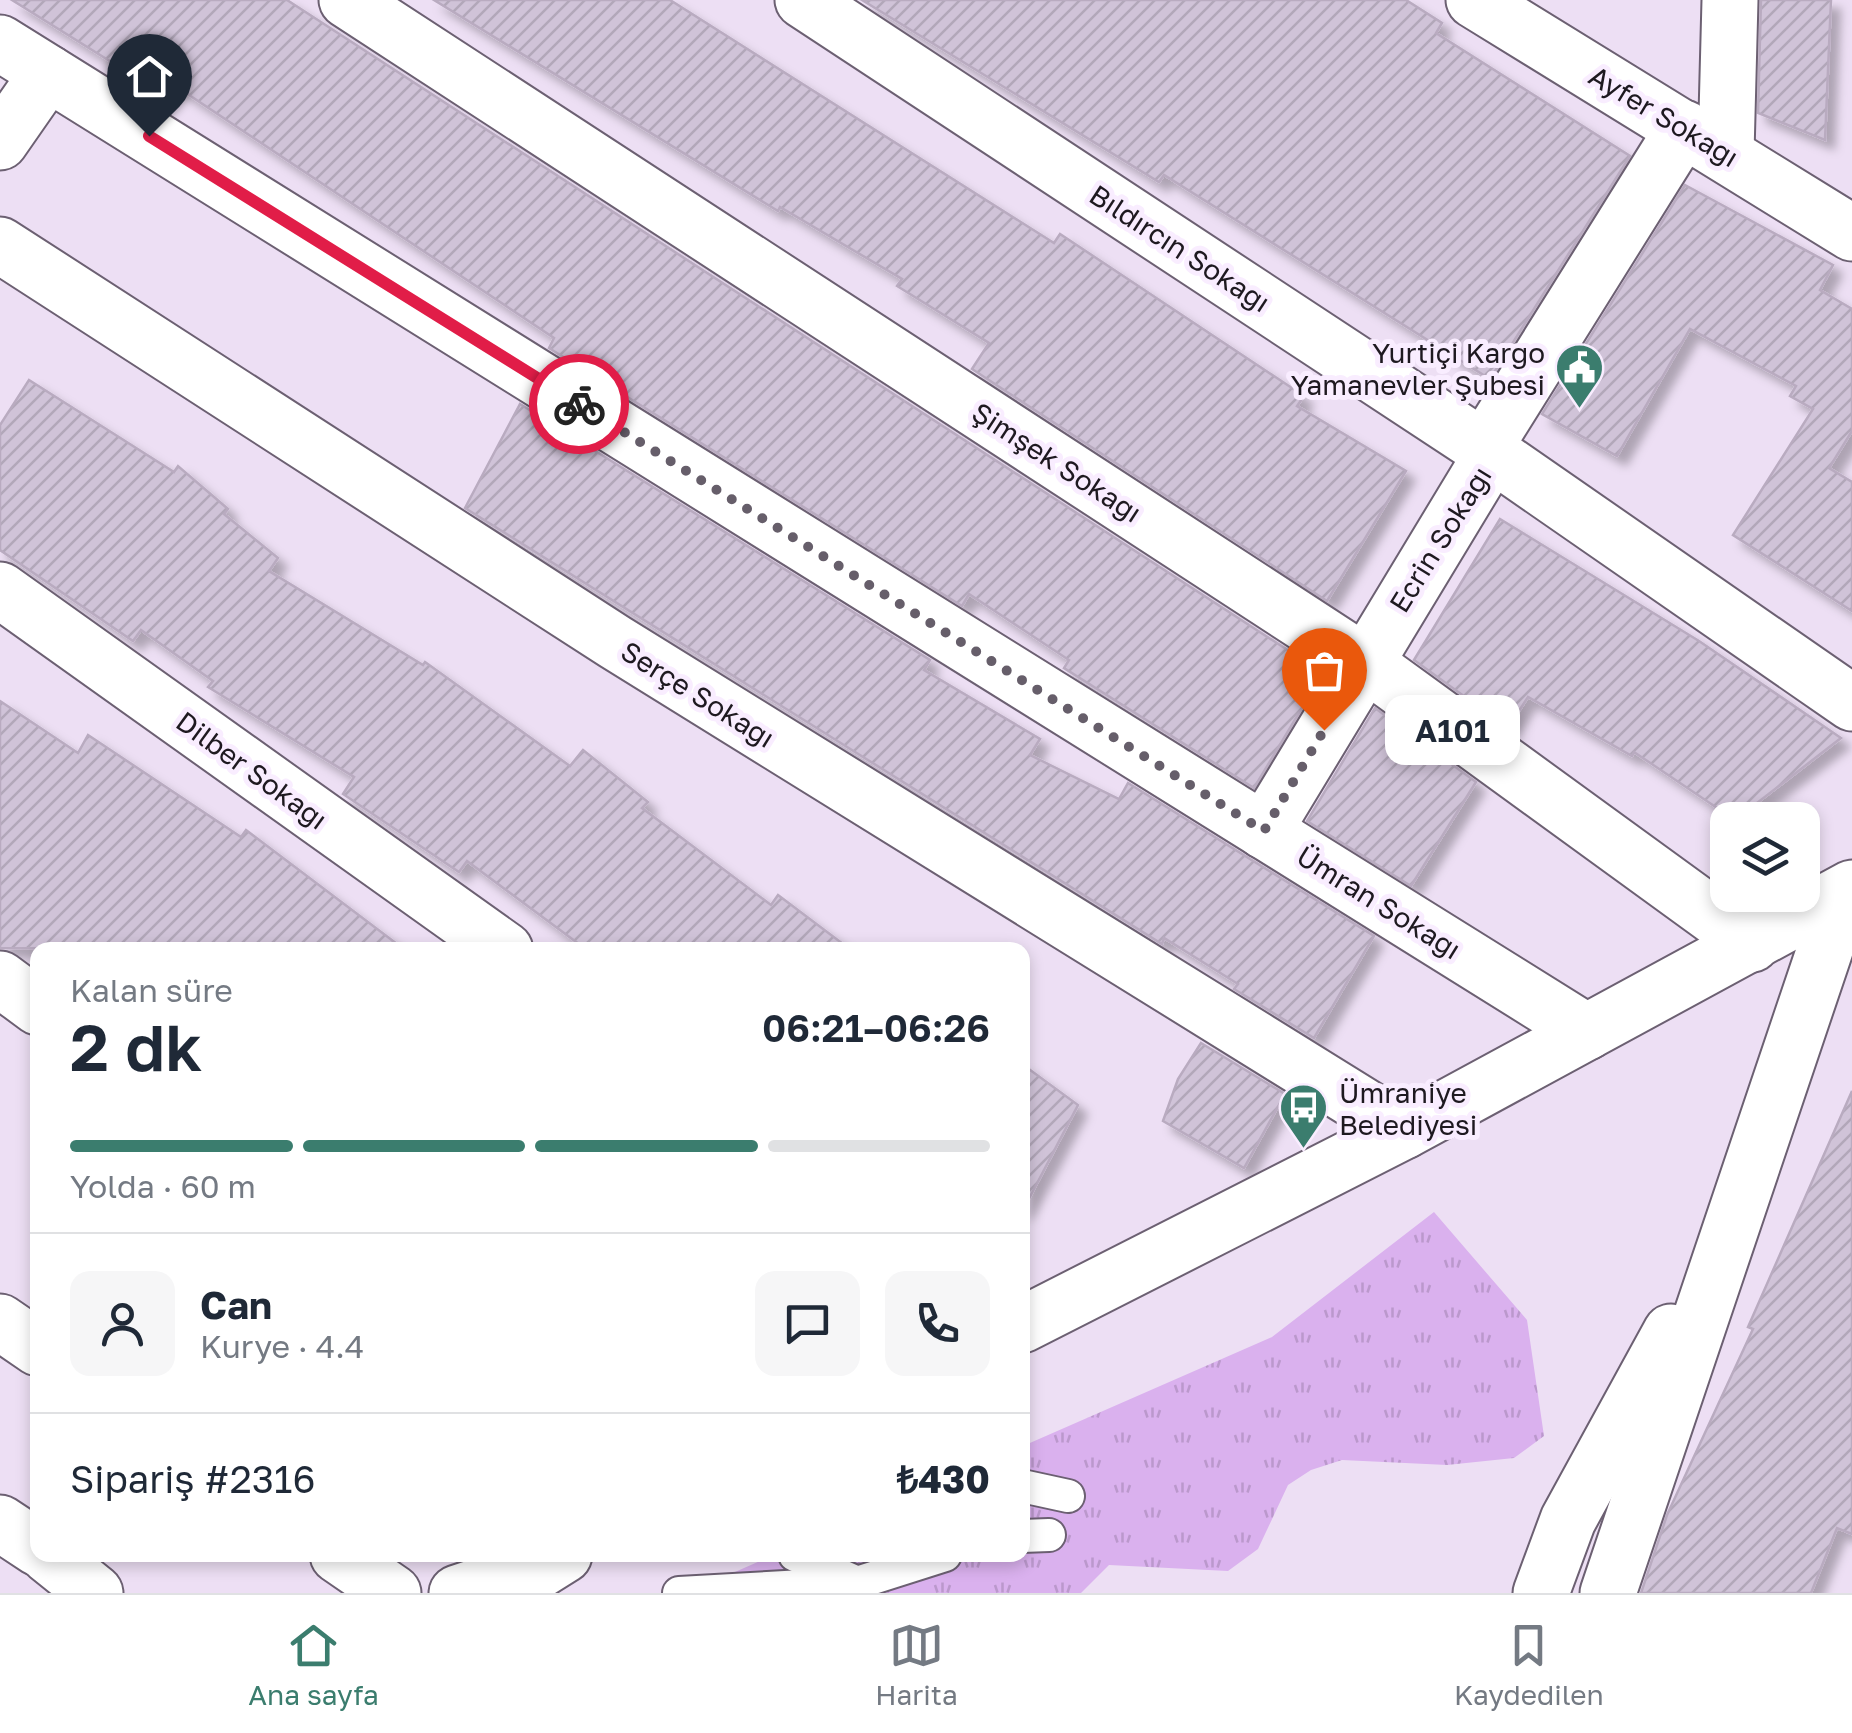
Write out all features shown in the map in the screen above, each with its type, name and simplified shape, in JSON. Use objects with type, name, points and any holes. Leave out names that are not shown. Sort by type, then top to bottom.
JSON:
[{"type":"street","name":"Şimşek Sokağı","points":[[348,0],[1364,662],[1752,944]]},
{"type":"street","name":"Bıldırcın Sokağı","points":[[803,0],[1488,451],[1852,703]]},
{"type":"street","name":"Ayfer Sokağı","points":[[1474,0],[1852,233]]},
{"type":"street","points":[[1705,141],[1730,0]]},
{"type":"street","name":"Ümran Sokağı","points":[[0,43],[1587,1032]]},
{"type":"street","points":[[0,142],[48,73]]},
{"type":"street","name":"Ecrin Sokağı","points":[[1264,831],[1488,451],[1705,141]]},
{"type":"street","name":"Serçe Sokağı","points":[[0,245],[615,642],[1404,1131]]},
{"type":"street","name":"Dilber Sokağı","points":[[0,590],[493,942]]},
{"type":"street","points":[[1030,1320],[1404,1131],[1847,892]]},
{"type":"street","points":[[1608,1593],[1847,892]]},
{"type":"street","points":[[0,980],[30,1002]]},
{"type":"street","points":[[1541,1593],[1568,1520],[1733,1218]]},
{"type":"street","points":[[0,1322],[30,1343]]},
{"type":"street","points":[[0,1523],[30,1543]]},
{"type":"street","points":[[57,1562],[95,1593]]},
{"type":"street","points":[[348,1562],[393,1593]]},
{"type":"street","points":[[458,1593],[547,1562]]},
{"type":"street","points":[[503,1593],[551,1562]]},
{"type":"lane","points":[[1030,1488],[1068,1496]]},
{"type":"lane","points":[[812,1562],[857,1582]]},
{"type":"lane","points":[[678,1593],[857,1582],[923,1562]]},
{"type":"green space","points":[[1434,1212],[1527,1320],[1544,1436],[1514,1458],[1447,1465],[1342,1460],[1311,1470],[1288,1485],[1258,1549],[1228,1571],[1109,1565],[1081,1593],[687,1593],[758,1562],[1030,1562],[1030,1443],[1272,1337]]},
{"type":"building","points":[[12,0],[287,0],[1323,673],[1254,788],[1064,668],[1069,660],[969,594],[962,606],[549,348],[554,338],[153,71],[145,83]]},
{"type":"building","points":[[434,0],[670,0],[1054,243],[1060,234],[1304,396],[1297,406],[1406,471],[1327,601],[972,369],[989,343],[897,286],[902,279],[780,207],[778,211]]},
{"type":"building","points":[[862,0],[1406,0],[1442,23],[1436,33],[1630,156],[1490,379],[1164,175],[1159,182]]},
{"type":"building","points":[[1761,0],[1831,0],[1825,140],[1758,113]]},
{"type":"building","points":[[1685,185],[1833,265],[1820,290],[1852,309],[1852,431],[1829,468],[1852,482],[1852,611],[1733,535],[1813,409],[1790,396],[1796,386],[1690,329],[1617,456],[1542,414]]},
{"type":"building","points":[[29,380],[174,472],[178,466],[228,509],[224,514],[278,558],[269,571],[423,665],[425,662],[570,766],[583,750],[648,802],[642,808],[771,905],[778,895],[840,942],[576,942],[467,861],[459,872],[343,794],[354,777],[208,687],[213,681],[141,630],[133,641],[0,550],[0,425]]},
{"type":"building","points":[[520,404],[930,660],[924,670],[1040,739],[1030,755],[1119,799],[1128,783],[1374,936],[1314,1038],[1234,989],[1238,984],[1164,938],[1162,944],[465,508]]},
{"type":"building","points":[[1500,519],[1699,641],[1841,738],[1758,802],[1710,803],[1634,752],[1632,756],[1528,697],[1508,728],[1414,660]]},
{"type":"building","points":[[0,701],[78,753],[88,735],[241,837],[246,830],[394,942],[30,942],[30,948],[0,948]]},
{"type":"building","points":[[1375,708],[1476,782],[1411,886],[1307,821]]},
{"type":"building","points":[[1201,1043],[1285,1094],[1244,1168],[1163,1121],[1178,1079]]},
{"type":"building","points":[[1030,1070],[1078,1105],[1030,1197]]},
{"type":"building","points":[[1852,1091],[1852,1534],[1837,1528],[1811,1593],[1641,1593],[1667,1515],[1753,1329],[1748,1327]]},
{"type":"way so far","points":[[579,404],[1264,831],[1324,730]]},
{"type":"place","name":"Yurtiçi Kargo Yamanevler Şubesi","points":[[1580,410]]},
{"type":"place","name":"A101","points":[[1324,730]]},
{"type":"place","name":"Ümraniye Belediyesi","points":[[1304,1150]]},
{"type":"route","points":[[149,136],[579,404]]}]
